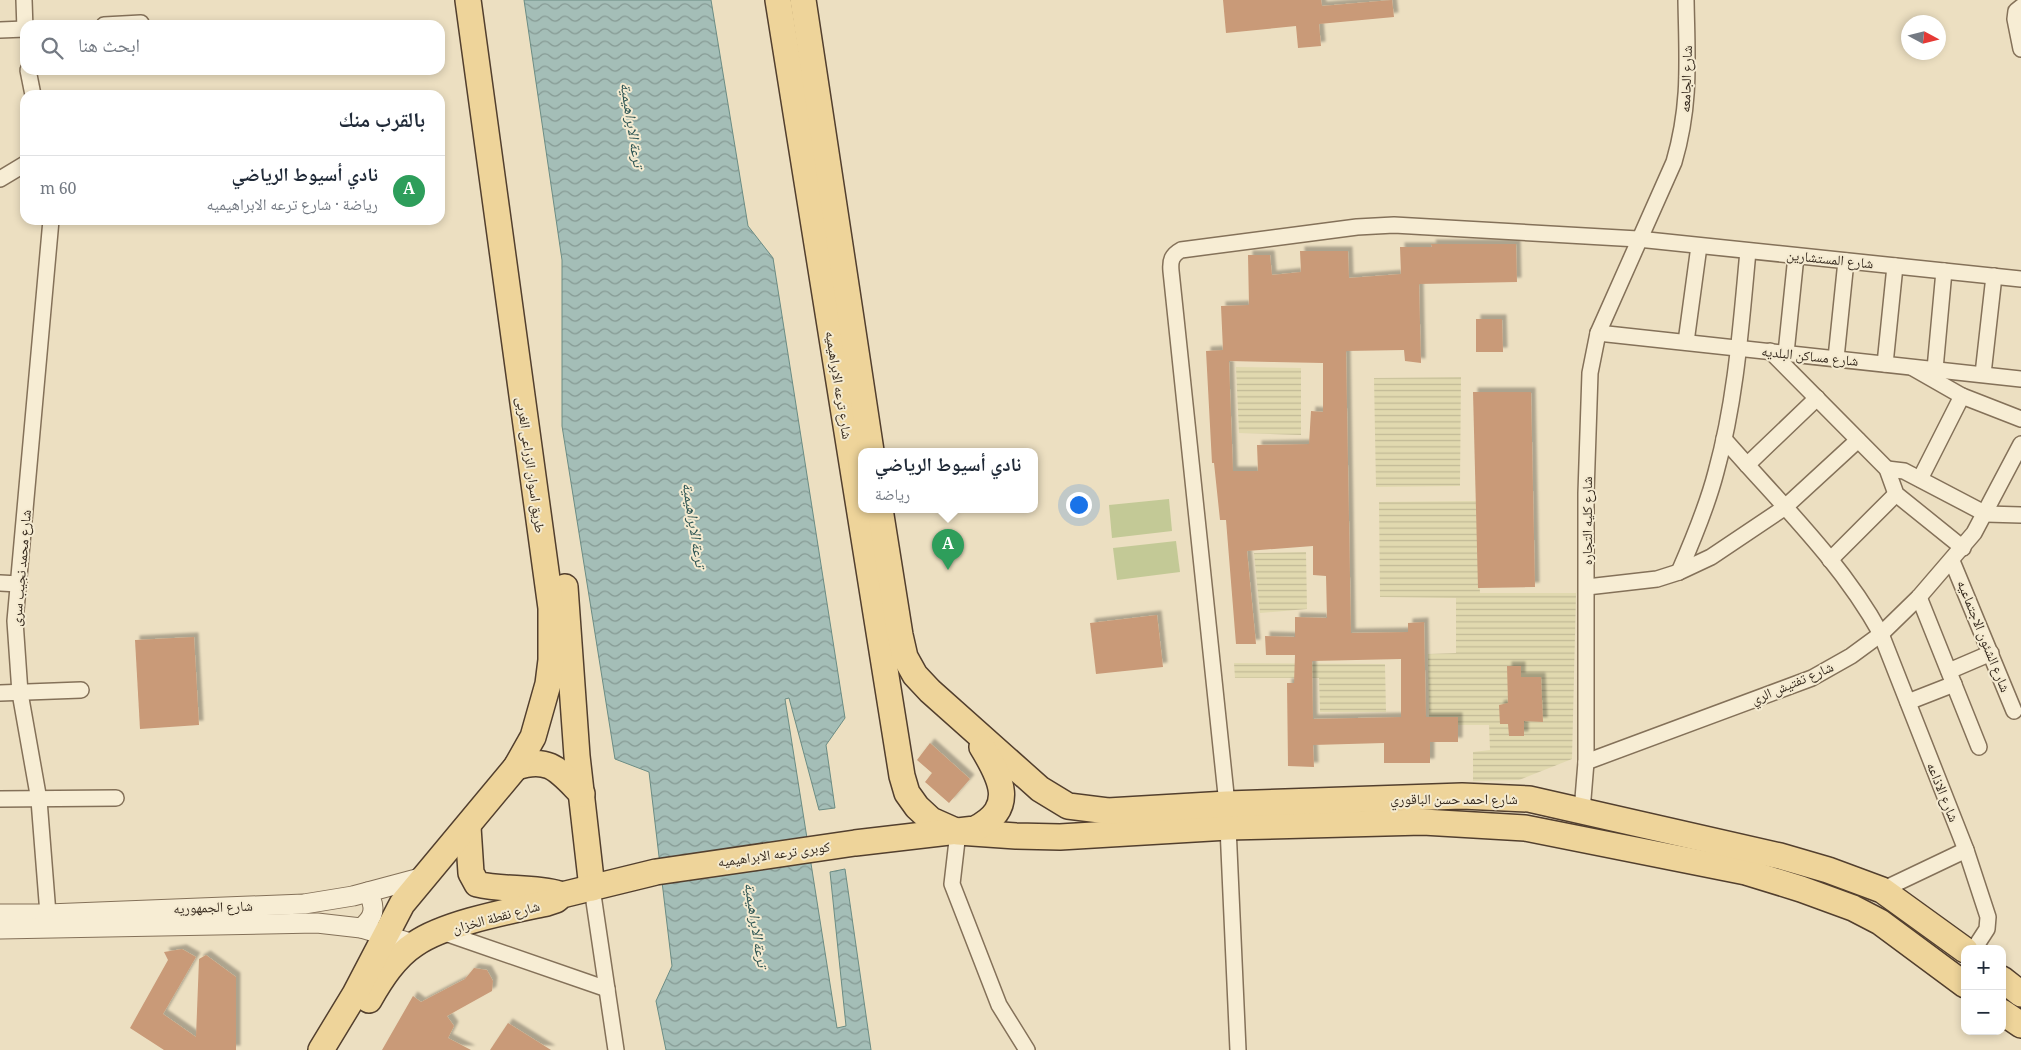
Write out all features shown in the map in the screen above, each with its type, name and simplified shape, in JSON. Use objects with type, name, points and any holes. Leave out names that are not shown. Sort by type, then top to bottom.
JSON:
[{"type":"main road","name":"طريق اسوان الزراعى الغربى","points":[[387,936],[402,904],[516,767],[533,737],[548,684],[551,660],[551,608],[468,0]]},
{"type":"main road","name":"طريق اسوان الزراعى الغربى","points":[[480,0],[567,603],[577,756],[592,888]]},
{"type":"main road","name":"شارع ترعه الابراهيميه","points":[[778,0],[851,393],[870,448]]},
{"type":"main road","name":"شارع ترعه الابراهيميه","points":[[803,0],[858,448]]},
{"type":"main road","name":"شارع ترعه الابراهيميه","points":[[867,513],[902,776],[907,793],[917,807],[931,820],[958,832]]},
{"type":"main road","points":[[881,513],[905,657],[916,675],[930,691],[970,727],[997,772],[1002,785],[1002,799],[997,812],[988,822],[975,829],[958,832]]},
{"type":"main road","name":"شارع احمد حسن الباقوري","points":[[970,727],[1040,789],[1068,806],[1108,811],[1423,822],[1525,828],[1746,872],[1853,908],[1880,922],[1960,973]]},
{"type":"main road","points":[[516,767],[533,762],[549,765],[561,773],[582,794]]},
{"type":"main road","name":"شارع احمد حسن الباقوري","points":[[958,832],[1060,837],[1227,815],[1462,796],[1529,799],[1780,856],[1828,870],[1882,890],[1961,947]]},
{"type":"main road","points":[[1525,828],[1529,799]]},
{"type":"main road","name":"شارع نقطة الخزان","points":[[468,827],[471,873],[477,884],[492,888],[545,890],[562,894],[592,888]]},
{"type":"main road","name":"كوبرى ترعه الابراهيميه","points":[[592,888],[656,872],[855,843],[958,832]]},
{"type":"main road","name":"شارع نقطة الخزان","points":[[428,937],[479,919],[547,903],[556,900],[562,894]]},
{"type":"main road","points":[[321,1050],[387,936]]},
{"type":"main road","points":[[340,1050],[388,971],[428,937]]},
{"type":"main road","points":[[2006,982],[2021,994]]},
{"type":"main road","points":[[2006,1015],[2021,1025]]},
{"type":"street","points":[[24,0],[25,20]]},
{"type":"street","name":"شارع الجامعه","points":[[1638,240],[1674,162],[1686,116],[1688,93],[1686,0]]},
{"type":"street","points":[[2019,9],[2015,19],[2021,49]]},
{"type":"street","points":[[0,30],[20,29]]},
{"type":"street","points":[[29,75],[32,90]]},
{"type":"street","points":[[0,179],[20,167]]},
{"type":"street","name":"شارع محمد نجيب سرى","points":[[48,914],[39,800],[20,693],[15,621],[51,225]]},
{"type":"street","name":"شارع المستشارين","points":[[1227,815],[1171,271],[1171,260],[1174,253],[1181,250],[1347,228],[1394,225],[1638,240],[2021,279]]},
{"type":"street","name":"شارع كليه التجاره","points":[[1582,810],[1586,762],[1586,493],[1590,374],[1598,333],[1638,240]]},
{"type":"street","points":[[1686,342],[1699,246]]},
{"type":"street","points":[[1679,572],[1706,506],[1724,438],[1739,348],[1748,250]]},
{"type":"street","points":[[1786,353],[1796,256]]},
{"type":"street","points":[[1836,358],[1846,261]]},
{"type":"street","points":[[1885,364],[1895,266]]},
{"type":"street","points":[[1936,369],[1944,271]]},
{"type":"street","points":[[1983,374],[1994,276]]},
{"type":"street","name":"شارع مساكن البلديه","points":[[1598,333],[2021,379]]},
{"type":"street","points":[[1770,352],[1887,469],[1896,494],[1963,548]]},
{"type":"street","points":[[1909,366],[1962,396],[2021,419]]},
{"type":"street","points":[[1920,479],[1962,396]]},
{"type":"street","points":[[1747,465],[1816,398]]},
{"type":"street","name":"شارع الاذاعه","points":[[1724,438],[1830,560],[1868,611],[1881,634],[1966,850],[1989,921],[1987,929],[1977,945]]},
{"type":"street","points":[[1587,587],[1648,580],[1679,572],[1711,557],[1784,508],[1858,440]]},
{"type":"street","name":"شارع تفتيش الري","points":[[1586,762],[1812,678],[1851,656],[1881,634],[1919,597],[1963,548],[1986,514],[2021,444]]},
{"type":"street","points":[[1887,469],[1904,471],[1986,514],[2021,515]]},
{"type":"street","points":[[1830,560],[1896,494]]},
{"type":"street","name":"شارع الشئون الاجتماعيه","points":[[1952,561],[2014,711]]},
{"type":"street","points":[[0,583],[19,584]]},
{"type":"street","points":[[1919,597],[1979,747]]},
{"type":"street","points":[[1908,702],[1991,653]]},
{"type":"street","points":[[0,693],[80,690]]},
{"type":"street","points":[[0,799],[116,798]]},
{"type":"street","points":[[1227,815],[1238,1050]]},
{"type":"street","points":[[958,832],[952,884],[999,1005],[1027,1050]]},
{"type":"street","points":[[1882,890],[1966,850]]},
{"type":"street","name":"شارع الجمهوريه","points":[[0,914],[48,914],[304,904],[419,883]]},
{"type":"street","points":[[592,888],[616,1050]]},
{"type":"street","points":[[361,928],[374,914],[374,907],[368,892]]},
{"type":"street","name":"شارع الجمهوريه","points":[[0,929],[281,922],[317,923],[361,928],[387,936],[428,937]]},
{"type":"street","points":[[428,937],[607,989]]},
{"type":"shaded area","points":[[1236,367],[1301,368],[1301,435],[1239,433]]},
{"type":"shaded area","points":[[1461,377],[1460,486],[1376,487],[1374,378]]},
{"type":"shaded area","points":[[1476,501],[1480,593],[1576,593],[1572,759],[1519,780],[1473,781],[1473,752],[1490,750],[1489,725],[1458,725],[1458,717],[1429,717],[1428,654],[1456,653],[1456,598],[1380,597],[1379,502]]},
{"type":"shaded area","points":[[1306,552],[1307,609],[1260,613],[1254,553]]},
{"type":"shaded area","points":[[1234,663],[1385,664],[1386,712],[1320,712],[1319,678],[1235,678]]},
{"type":"green space","points":[[1169,499],[1172,531],[1112,538],[1109,505]]},
{"type":"green space","points":[[1176,541],[1180,572],[1117,580],[1113,548]]},
{"type":"water","name":"ترعة الابراهيمية","points":[[524,0],[711,0],[748,226],[773,258],[845,718],[826,745],[835,808],[819,810],[789,698],[785,699],[837,1028],[846,1026],[830,872],[845,869],[871,1050],[666,1050],[656,1001],[672,966],[649,772],[615,759],[562,426],[562,260]]},
{"type":"building","points":[[1223,0],[1321,0],[1322,6],[1392,0],[1394,17],[1319,24],[1321,46],[1298,48],[1296,26],[1226,33]]},
{"type":"building","points":[[1431,244],[1516,244],[1517,282],[1419,284],[1421,363],[1405,361],[1404,350],[1346,351],[1351,633],[1408,632],[1408,623],[1424,622],[1426,717],[1458,717],[1458,742],[1430,742],[1430,763],[1384,763],[1384,743],[1313,745],[1314,767],[1288,766],[1287,683],[1294,683],[1295,655],[1266,655],[1265,636],[1295,637],[1295,617],[1327,618],[1326,576],[1313,575],[1313,546],[1247,551],[1256,644],[1236,644],[1226,520],[1220,520],[1214,463],[1212,463],[1206,351],[1223,350],[1221,306],[1249,305],[1248,255],[1270,255],[1272,275],[1301,272],[1300,251],[1348,251],[1349,278],[1401,274],[1400,247],[1432,247]],"holes":[[[1229,361],[1323,363],[1323,412],[1311,411],[1309,444],[1257,445],[1258,471],[1233,471]],[[1401,659],[1401,717],[1313,719],[1312,661]]]},
{"type":"building","points":[[1476,319],[1502,319],[1503,352],[1476,352]]},
{"type":"building","points":[[1473,392],[1531,392],[1535,587],[1478,588]]},
{"type":"building","points":[[1157,615],[1163,667],[1096,674],[1090,623]]},
{"type":"building","points":[[194,637],[199,725],[140,729],[135,640]]},
{"type":"building","points":[[1507,666],[1521,666],[1521,677],[1541,677],[1543,722],[1524,721],[1524,736],[1509,736],[1508,724],[1500,724],[1499,705],[1508,703]]},
{"type":"building","points":[[930,743],[970,779],[949,803],[925,782],[932,773],[917,760]]},
{"type":"building","points":[[182,949],[196,957],[163,1014],[196,1037],[199,959],[206,955],[236,977],[236,1050],[164,1050],[130,1028],[168,960],[164,952]]},
{"type":"building","points":[[474,968],[487,970],[493,981],[492,991],[447,1016],[454,1026],[448,1038],[471,1050],[382,1050],[413,996],[421,1002],[465,979]]},
{"type":"building","points":[[508,1023],[551,1050],[490,1050]]},
{"type":"place","name":"نادي أسيوط الرياضي","points":[[948,570]]}]
